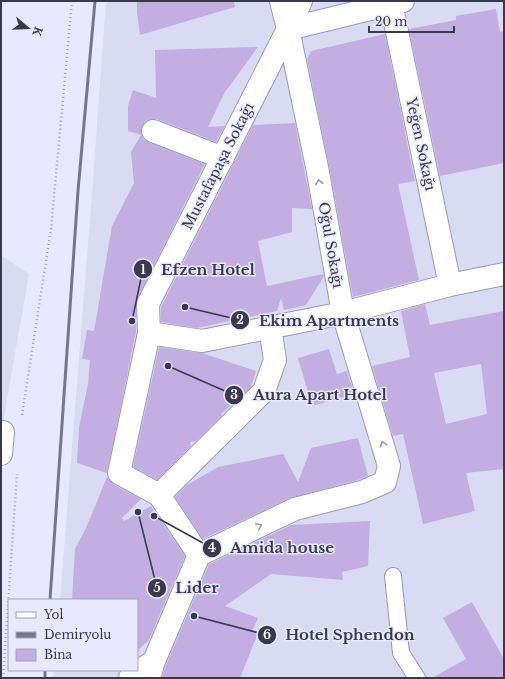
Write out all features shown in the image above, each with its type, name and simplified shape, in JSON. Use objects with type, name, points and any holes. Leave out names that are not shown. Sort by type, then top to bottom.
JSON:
[{"type":"street","name":"Oğul Sokağı","points":[[199,556],[294,508],[362,492],[385,482],[389,466],[343,313],[317,167],[281,1]]},
{"type":"street","name":"Mustafapaşa Sokağı","points":[[159,495],[119,473],[149,333],[148,304],[301,1]]},
{"type":"street","points":[[288,29],[397,2]]},
{"type":"street","name":"Yeğen Sokağı","points":[[397,2],[450,285]]},
{"type":"street","points":[[153,131],[223,158]]},
{"type":"street","points":[[149,333],[202,341],[343,313],[450,285],[504,274]]},
{"type":"street","points":[[130,678],[152,670],[199,556],[159,495],[264,391],[275,360],[270,327]]},
{"type":"street","points":[[1,454],[3,432]]},
{"type":"lane","points":[[393,576],[401,653],[417,678]]},
{"type":"path","points":[[22,419],[51,229],[72,1]]},
{"type":"path","points":[[8,599],[17,474]]},
{"type":"path","points":[[3,677],[8,604]]},
{"type":"shaded area","points":[[106,1],[504,1],[504,678],[53,678],[54,671],[138,671],[138,599],[60,599]]},
{"type":"shaded area","points":[[1,255],[29,274],[1,434]]},
{"type":"building","points":[[137,1],[234,1],[235,7],[140,35]]},
{"type":"building","points":[[496,9],[500,32],[504,31],[504,163],[440,176],[409,29],[456,20],[456,16]]},
{"type":"building","points":[[385,34],[415,181],[398,184],[419,280],[353,297],[329,165],[307,59],[311,51]]},
{"type":"building","points":[[258,47],[225,92],[208,127],[225,126],[216,142],[157,119],[145,121],[142,126],[141,133],[143,139],[205,164],[137,299],[136,332],[107,473],[77,463],[79,427],[88,384],[90,360],[82,359],[87,330],[94,331],[112,226],[134,183],[131,152],[141,135],[128,131],[128,106],[133,90],[156,98],[155,50]]},
{"type":"building","points":[[295,123],[312,209],[292,208],[292,232],[258,241],[267,286],[323,274],[324,276],[306,305],[284,310],[281,298],[277,311],[197,328],[161,322],[161,307],[253,125]]},
{"type":"building","points":[[425,304],[430,325],[504,311],[504,469],[466,473],[475,511],[423,524],[403,434],[393,436],[372,366],[410,357],[401,311]],"holes":[[[481,364],[487,414],[446,424],[434,373]]]},
{"type":"building","points":[[159,347],[202,353],[256,371],[251,387],[221,414],[222,415],[196,441],[190,442],[191,446],[157,480],[133,467]]},
{"type":"building","points":[[329,349],[337,374],[347,371],[354,394],[312,406],[298,358]]},
{"type":"building","points":[[358,438],[368,476],[290,498],[203,539],[175,497],[187,485],[218,467],[283,454],[298,482],[311,448]]},
{"type":"building","points":[[107,477],[113,484],[141,499],[122,518],[124,521],[151,506],[185,556],[149,640],[138,650],[138,599],[72,599],[75,549],[86,528]]},
{"type":"building","points":[[370,521],[368,566],[342,572],[343,580],[271,574],[225,606],[258,618],[252,631],[258,633],[240,678],[162,678],[166,665],[209,564],[291,525]]},
{"type":"building","points":[[472,602],[504,659],[504,678],[432,678],[466,659],[443,618]]},
{"type":"railway","points":[[50,599],[78,191],[95,1]]},
{"type":"railway","points":[[45,671],[45,678]]},
{"type":"place","name":"Ekim Apartments","points":[[185,307]]},
{"type":"place","name":"Efzen Hotel","points":[[132,321]]},
{"type":"place","name":"Aura Apart Hotel","points":[[168,366]]},
{"type":"place","name":"Lider","points":[[138,512]]},
{"type":"place","name":"Amida house","points":[[154,516]]},
{"type":"place","name":"Hotel Sphendon","points":[[194,616]]}]
